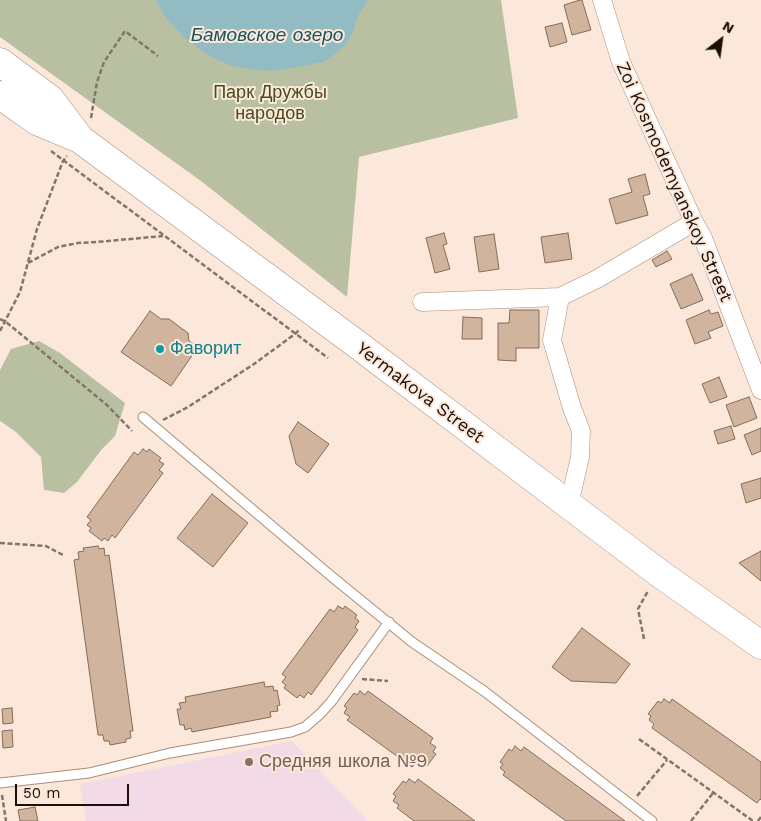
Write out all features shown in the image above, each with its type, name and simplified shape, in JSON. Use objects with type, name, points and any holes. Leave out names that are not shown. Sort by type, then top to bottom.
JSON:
[{"type":"main road","points":[[0,62],[50,99],[80,139]]},
{"type":"main road","points":[[0,95],[37,121],[80,139]]},
{"type":"main road","name":"Yermakova Street","points":[[80,139],[659,572],[761,645]]},
{"type":"street","name":"Zoi Kosmodemyanskoy Street","points":[[602,0],[621,62],[703,238],[761,390]]},
{"type":"street","points":[[422,302],[560,297],[598,280],[694,222]]},
{"type":"street","points":[[560,297],[552,340],[581,432],[580,457],[569,505]]},
{"type":"lane","points":[[142,417],[412,642],[484,691],[652,821]]},
{"type":"lane","points":[[0,783],[89,773],[170,753],[291,732],[305,726],[331,702],[388,622]]},
{"type":"path","points":[[0,331],[20,292],[37,229],[64,161],[91,120],[97,82],[104,62],[125,31],[158,56]]},
{"type":"path","points":[[48,149],[328,358]]},
{"type":"path","points":[[28,263],[58,247],[78,243],[163,236]]},
{"type":"path","points":[[153,426],[188,407],[254,364],[295,334],[314,313]]},
{"type":"path","points":[[0,319],[108,405],[132,431]]},
{"type":"path","points":[[0,542],[46,546],[63,555]]},
{"type":"path","points":[[644,639],[638,610],[659,572]]},
{"type":"path","points":[[349,677],[388,681]]},
{"type":"path","points":[[639,739],[753,821]]},
{"type":"path","points":[[630,804],[668,760]]},
{"type":"path","points":[[691,821],[714,793]]},
{"type":"path","points":[[758,821],[761,817]]},
{"type":"shaded area","name":"Средняя школа №9","points":[[292,741],[368,821],[86,821],[80,784]]},
{"type":"green space","name":"Парк Дружбы народов","points":[[0,0],[501,0],[518,118],[359,157],[347,297],[201,181],[0,37]]},
{"type":"green space","points":[[39,341],[60,353],[125,403],[115,436],[102,449],[77,482],[64,493],[44,490],[41,457],[16,432],[0,421],[0,370],[11,349]]},
{"type":"water","name":"Бамовское озеро","points":[[156,0],[367,0],[367,2],[359,14],[353,32],[346,44],[324,62],[273,71],[229,65],[210,56],[185,38],[166,18]]},
{"type":"building","points":[[582,0],[591,30],[572,35],[564,5]]},
{"type":"building","points":[[562,23],[567,42],[550,47],[545,27]]},
{"type":"building","points":[[645,174],[650,194],[643,196],[648,215],[616,224],[609,199],[632,192],[628,179]]},
{"type":"building","points":[[444,233],[447,244],[443,245],[450,269],[435,273],[426,238]]},
{"type":"building","points":[[568,233],[572,259],[545,263],[541,237]]},
{"type":"building","points":[[494,234],[499,269],[479,272],[474,237]]},
{"type":"building","points":[[667,251],[672,259],[656,267],[652,260]]},
{"type":"building","points":[[692,274],[703,300],[681,309],[670,284]]},
{"type":"building","points":[[510,310],[539,310],[539,348],[516,348],[516,361],[498,360],[498,323],[509,323]]},
{"type":"building","points":[[709,310],[711,314],[718,312],[723,326],[708,332],[711,338],[695,344],[686,320]]},
{"type":"building","name":"Фаворит","points":[[150,311],[161,319],[169,319],[188,333],[189,341],[198,347],[171,386],[121,352]]},
{"type":"building","points":[[463,317],[482,318],[482,339],[462,339]]},
{"type":"building","points":[[719,377],[727,397],[710,403],[702,384]]},
{"type":"building","points":[[749,397],[757,418],[734,427],[726,405]]},
{"type":"building","points":[[298,422],[329,444],[308,473],[296,464],[289,436]]},
{"type":"building","points":[[731,426],[735,439],[718,444],[714,431]]},
{"type":"building","points":[[761,428],[761,451],[752,455],[744,435]]},
{"type":"building","points":[[143,449],[147,452],[149,449],[161,458],[159,461],[164,464],[159,470],[163,473],[115,538],[112,535],[108,541],[104,538],[102,541],[89,531],[91,528],[87,525],[91,520],[87,517],[134,452],[138,455]]},
{"type":"building","points":[[761,478],[761,498],[746,503],[741,484]]},
{"type":"building","points":[[212,494],[248,523],[213,567],[177,538]]},
{"type":"building","points":[[98,546],[99,549],[104,548],[105,556],[109,555],[133,731],[130,731],[131,738],[126,739],[126,742],[110,745],[109,741],[104,741],[103,735],[98,735],[74,560],[79,559],[78,552],[84,551],[83,548]]},
{"type":"building","points":[[761,551],[761,581],[739,563]]},
{"type":"building","points":[[338,606],[343,609],[345,606],[357,615],[355,618],[359,621],[355,627],[358,630],[311,695],[308,692],[304,698],[300,695],[297,698],[284,688],[286,685],[282,682],[286,677],[282,674],[330,609],[334,612]]},
{"type":"building","points":[[582,628],[630,664],[616,683],[571,681],[552,667]]},
{"type":"building","points":[[264,682],[265,687],[273,686],[274,691],[277,690],[280,705],[277,706],[278,711],[270,712],[271,717],[192,732],[191,728],[185,730],[184,725],[180,725],[177,709],[181,709],[179,703],[186,702],[185,697]]},
{"type":"building","points":[[360,691],[365,695],[368,691],[433,738],[430,743],[436,747],[433,752],[436,754],[427,766],[424,764],[421,768],[415,764],[412,767],[347,720],[350,717],[344,713],[347,708],[344,706],[354,693],[357,695]]},
{"type":"building","points":[[664,699],[670,703],[672,699],[761,762],[761,800],[757,803],[652,728],[654,724],[649,720],[651,716],[648,714],[658,701],[661,703]]},
{"type":"building","points":[[12,708],[13,723],[3,724],[2,709]]},
{"type":"building","points":[[12,730],[13,747],[3,748],[2,731]]},
{"type":"building","points":[[515,746],[521,751],[524,747],[625,821],[566,821],[503,775],[505,772],[500,768],[503,764],[500,762],[509,749],[512,751]]},
{"type":"building","points":[[409,779],[415,783],[418,779],[475,821],[414,821],[397,808],[399,805],[393,801],[396,796],[393,794],[403,781],[406,783]]},
{"type":"building","points":[[35,807],[38,821],[20,821],[18,810]]},
{"type":"place","name":"Фаворит","points":[[160,349]]},
{"type":"place","name":"Средняя школа №9","points":[[249,762]]}]
